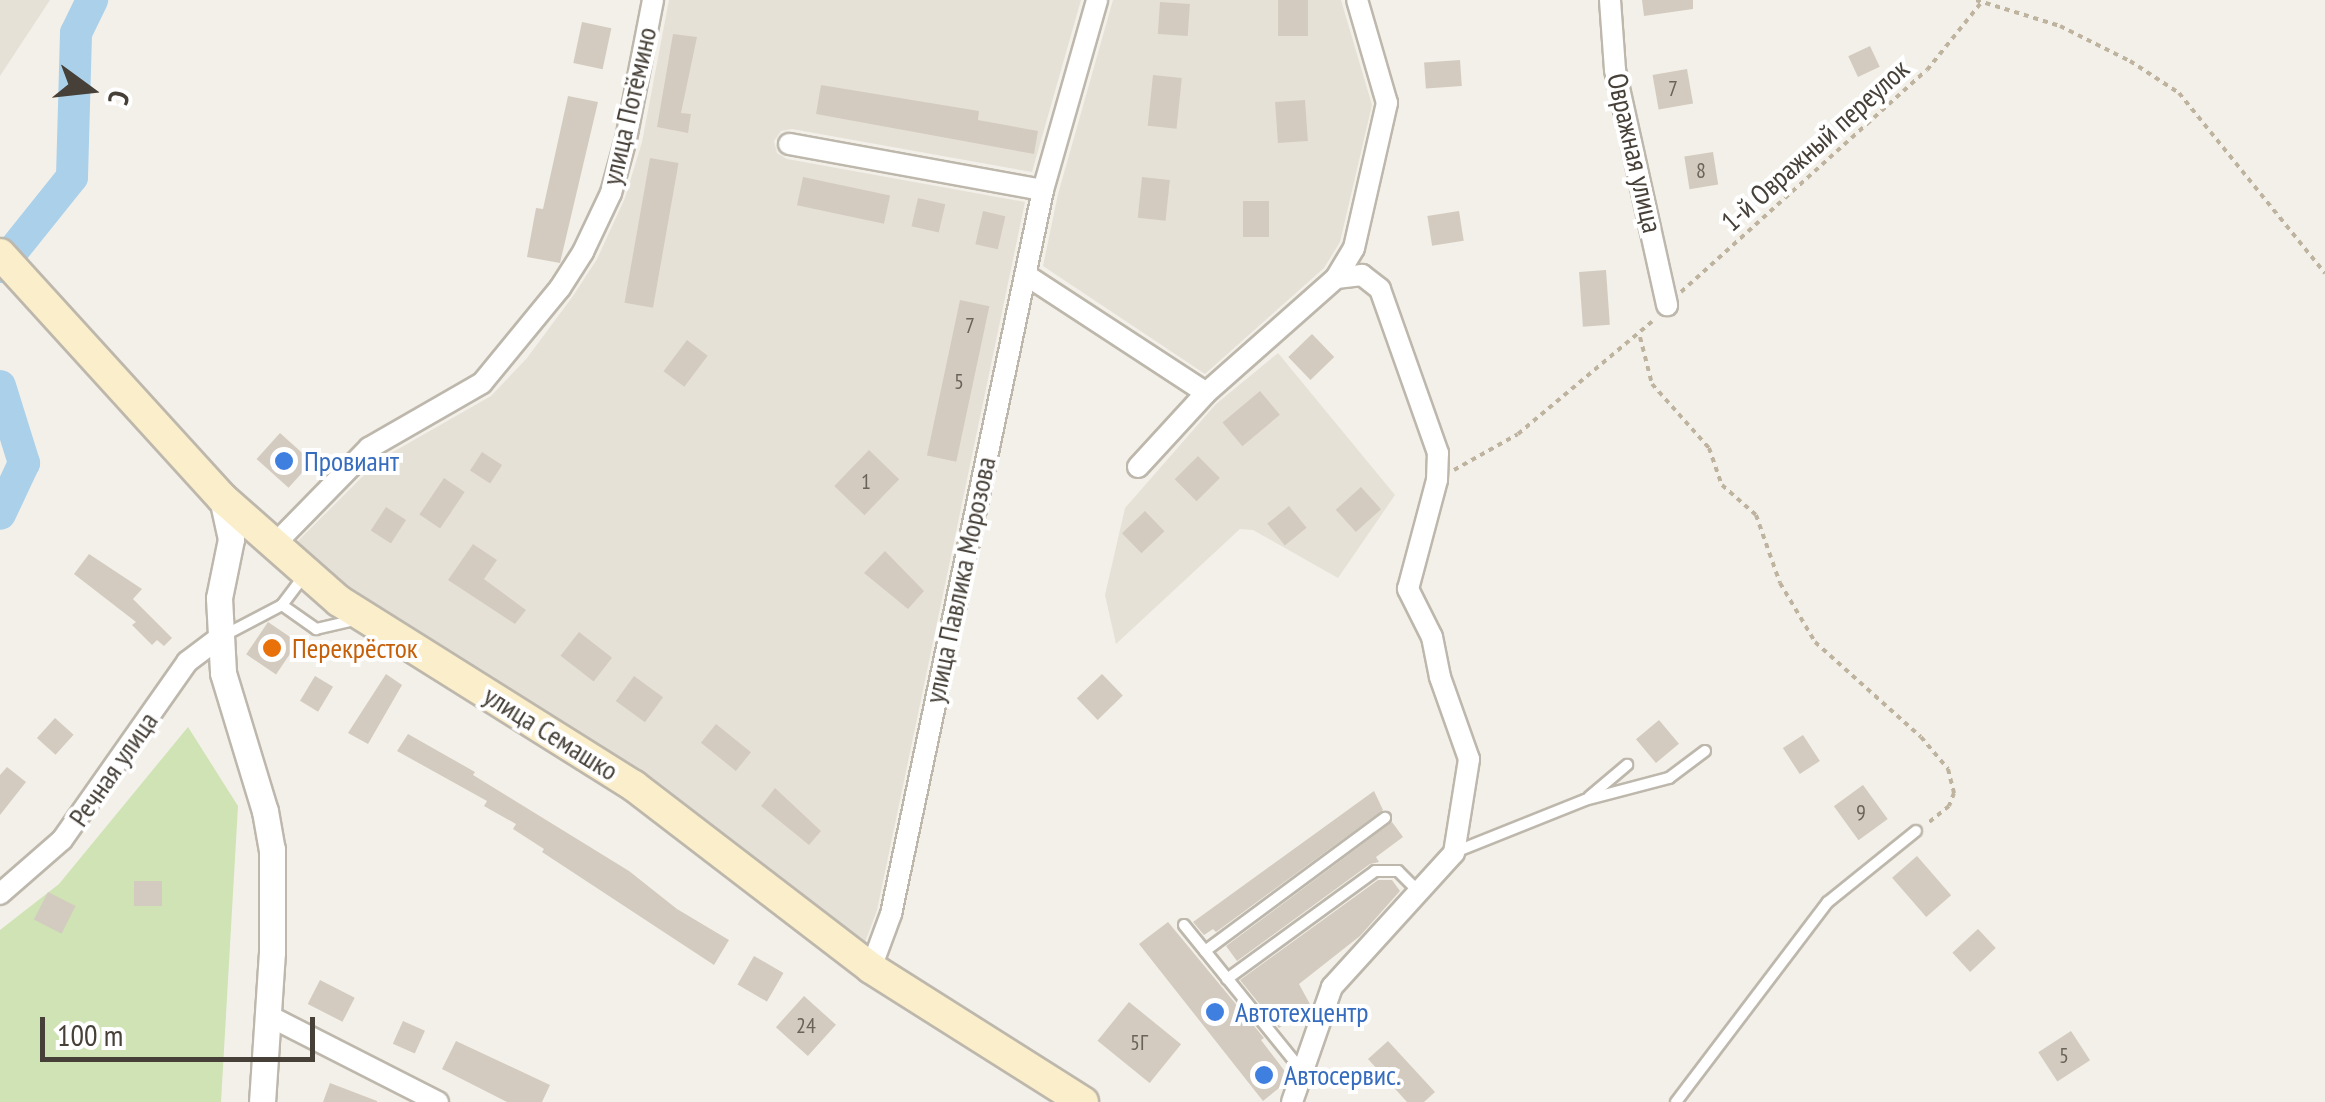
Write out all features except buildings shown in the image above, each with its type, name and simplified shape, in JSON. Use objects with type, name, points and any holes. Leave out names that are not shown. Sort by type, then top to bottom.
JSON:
[{"type":"main road","name":"улица Семашко","points":[[0,254],[62,316],[222,498],[306,574],[365,618],[634,786],[871,968],[1084,1102]]},
{"type":"street","name":"улица Потёмино","points":[[272,547],[369,448],[482,384],[560,288],[583,252],[611,192],[626,139],[653,0]]},
{"type":"street","name":"улица Павлика Морозова","points":[[871,968],[892,914],[1043,190],[1097,0]]},
{"type":"street","points":[[1138,467],[1206,393],[1281,332],[1336,278],[1354,248],[1388,103],[1357,0]]},
{"type":"street","name":"Овражная улица","points":[[1610,0],[1615,70],[1666,305]]},
{"type":"street","points":[[789,144],[1043,190]]},
{"type":"street","points":[[1292,1102],[1332,987],[1454,853],[1469,759],[1440,677],[1432,637],[1408,589],[1437,480],[1438,453],[1388,304],[1354,248]]},
{"type":"street","points":[[1026,275],[1206,393]]},
{"type":"street","points":[[1336,278],[1370,278]]},
{"type":"street","points":[[222,498],[231,539],[218,598],[218,638],[231,709],[265,812],[272,850],[262,1102]]},
{"type":"street","points":[[227,558],[272,547]]},
{"type":"street","name":"Речная улица","points":[[0,894],[74,826],[187,662],[218,638]]},
{"type":"street","points":[[267,1015],[438,1102]]},
{"type":"lane","points":[[218,638],[282,605],[306,574]]},
{"type":"lane","points":[[282,605],[316,628],[365,618]]},
{"type":"lane","points":[[1454,853],[1585,800],[1670,778],[1704,750]]},
{"type":"lane","points":[[1585,800],[1627,766]]},
{"type":"lane","points":[[1205,951],[1384,818]]},
{"type":"lane","points":[[1676,1102],[1828,902],[1916,831]]},
{"type":"lane","points":[[1227,979],[1375,871],[1398,871],[1419,892]]},
{"type":"lane","points":[[1184,924],[1304,1072]]},
{"type":"path","name":"1-й Овражный переулок","points":[[1437,480],[1518,434],[1640,336],[1666,305],[1927,70],[1978,2]]},
{"type":"path","points":[[1978,2],[2060,26],[2130,61],[2179,93],[2325,273]]},
{"type":"path","points":[[1640,336],[1652,384],[1708,448],[1722,485],[1756,515],[1780,583],[1815,642],[1921,738],[1948,770],[1954,793],[1949,806],[1916,831]]},
{"type":"shaded area","points":[[0,0],[50,0],[0,76]]},
{"type":"shaded area","points":[[669,0],[1081,0],[1032,172],[792,129],[781,131],[774,141],[777,153],[787,159],[1025,202],[877,910],[864,945],[643,773],[348,589],[294,545],[379,460],[491,396],[527,358],[573,296],[597,259],[625,198],[642,142]]},
{"type":"shaded area","points":[[1113,0],[1341,0],[1372,105],[1340,242],[1324,268],[1205,374],[1043,266],[1058,194]]},
{"type":"shaded area","points":[[1278,353],[1395,495],[1338,578],[1253,530],[1240,529],[1116,644],[1105,595],[1125,508],[1216,404]]},
{"type":"green space","points":[[188,727],[238,806],[221,1102],[0,1102],[0,930],[59,884]]},
{"type":"waterway","points":[[0,267],[72,177],[76,33],[92,0]]},
{"type":"waterway","points":[[0,386],[24,463],[0,514]]},
{"type":"place","name":"Провиант","points":[[284,461]]},
{"type":"place","name":"Перекрёсток","points":[[272,648]]},
{"type":"place","name":"Автотехцентр","points":[[1215,1012]]},
{"type":"place","name":"Автосервис.","points":[[1264,1075]]}]
